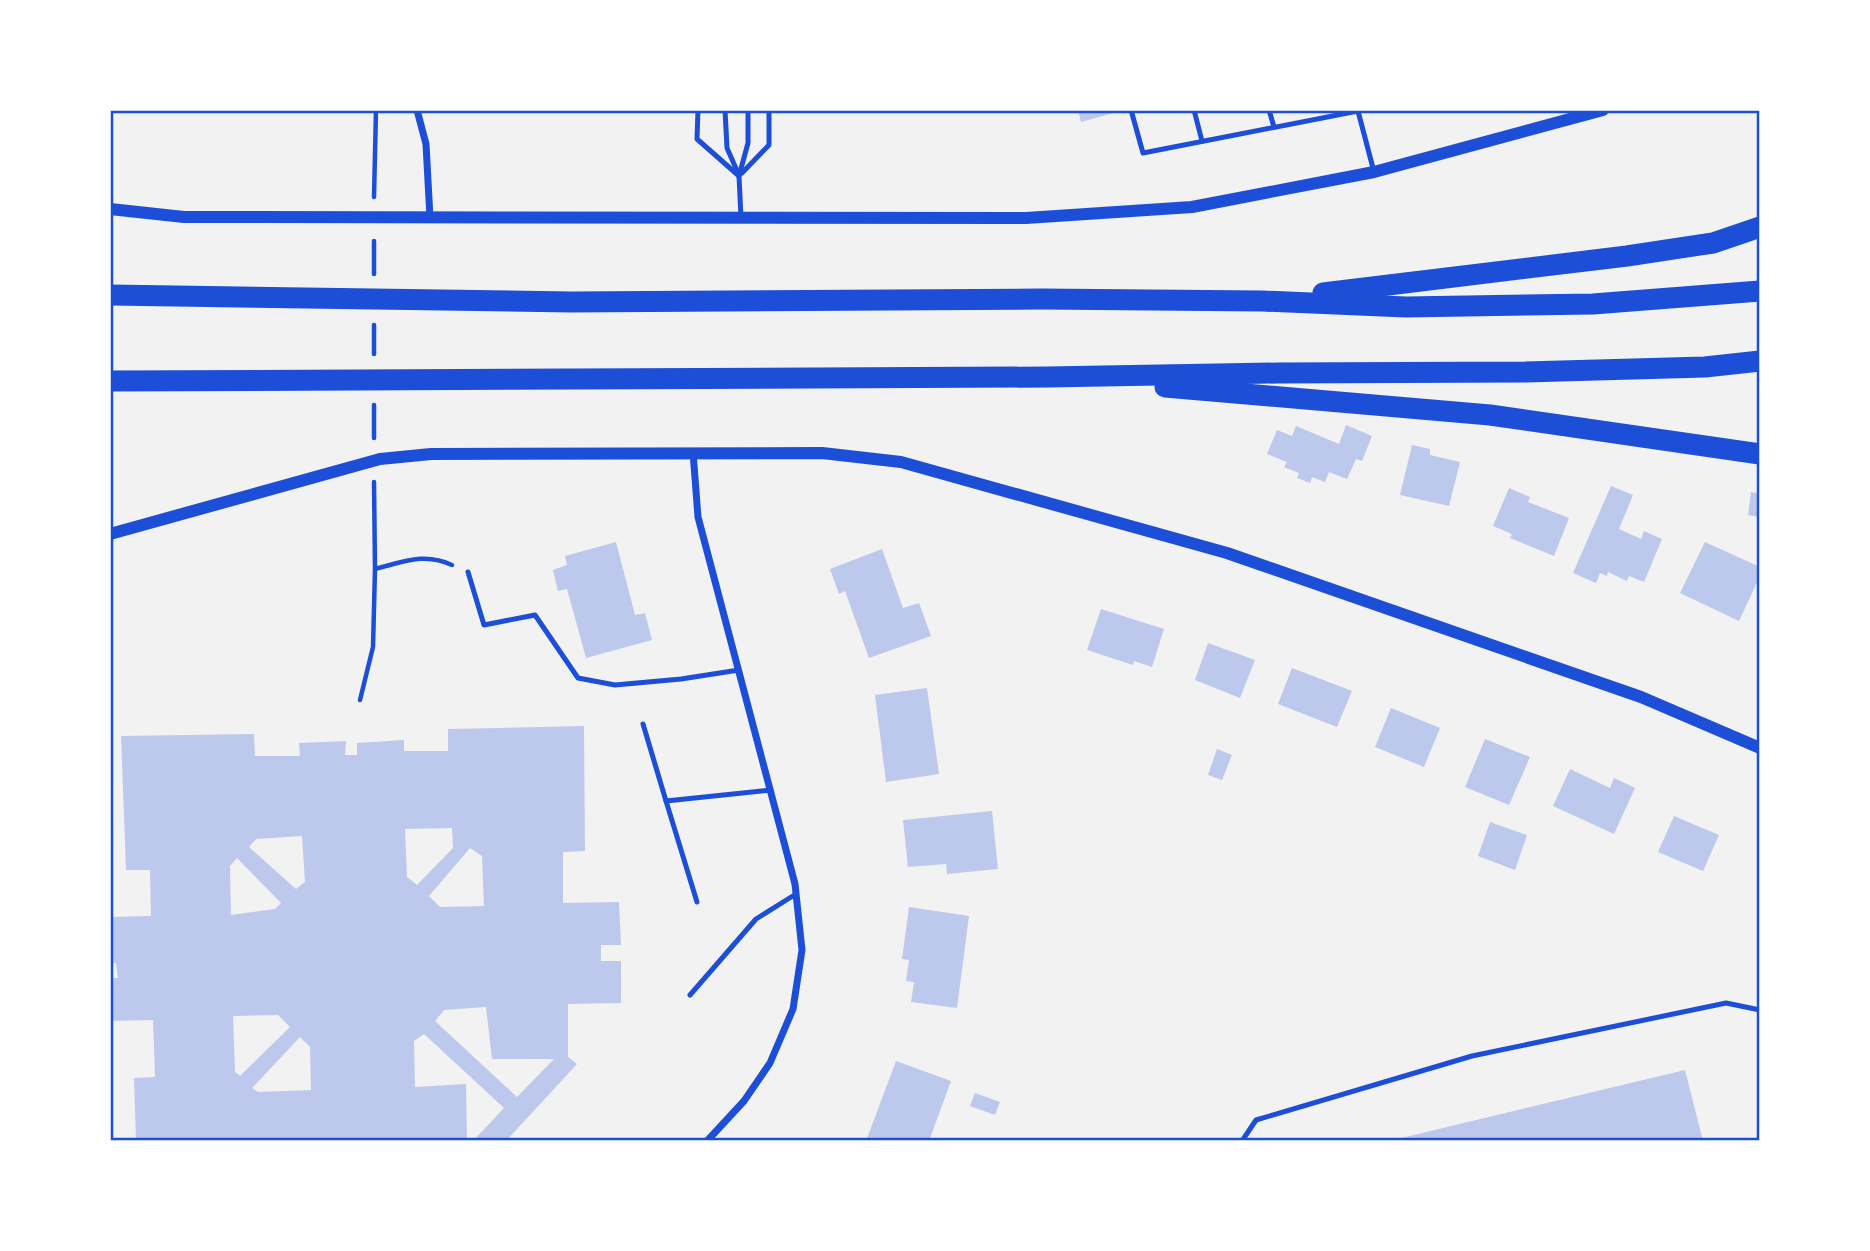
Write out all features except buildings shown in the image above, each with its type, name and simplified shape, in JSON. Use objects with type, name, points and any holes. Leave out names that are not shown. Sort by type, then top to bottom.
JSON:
[{"type":"highway","points":[[1262,301],[1613,258],[1713,243],[1760,227]]},
{"type":"highway","points":[[110,295],[572,302],[1027,299],[1262,301],[1406,307],[1593,304],[1760,291]]},
{"type":"highway","points":[[110,381],[1525,372],[1705,367],[1760,362]]},
{"type":"highway","points":[[1047,377],[1490,415],[1760,454]]},
{"type":"street","points":[[417,110],[426,144],[430,218]]},
{"type":"street","points":[[110,209],[184,217],[1026,218],[1178,208],[1374,172],[1603,110]]},
{"type":"street","points":[[693,452],[698,517],[795,884],[802,950],[793,1009],[770,1063],[744,1101],[707,1141]]},
{"type":"street","points":[[110,534],[380,459],[432,454],[822,453],[901,462],[1214,549],[1641,697],[1760,748]]},
{"type":"lane","points":[[698,110],[697,139],[739,176]]},
{"type":"lane","points":[[725,110],[727,148],[739,176]]},
{"type":"lane","points":[[741,218],[739,176],[748,143],[748,110]]},
{"type":"lane","points":[[739,176],[769,145],[769,110]]},
{"type":"lane","points":[[1131,110],[1143,153],[1359,110],[1374,172]]},
{"type":"lane","points":[[1194,110],[1202,141]]},
{"type":"lane","points":[[1269,110],[1274,127]]},
{"type":"lane","points":[[468,572],[484,625],[535,615],[578,678],[615,685],[738,670]]},
{"type":"lane","points":[[643,724],[697,902]]},
{"type":"lane","points":[[666,801],[771,790]]},
{"type":"lane","points":[[690,995],[756,919],[796,894]]},
{"type":"lane","points":[[1242,1141],[1256,1120],[1472,1056],[1726,1003],[1760,1010]]},
{"type":"path","points":[[374,197],[376,110]]},
{"type":"path","points":[[374,238],[374,279]]},
{"type":"path","points":[[374,320],[374,361]]},
{"type":"path","points":[[374,402],[374,443]]},
{"type":"path","points":[[360,700],[373,647],[376,569],[374,470]]},
{"type":"path","points":[[376,569],[429,558],[440,559],[468,572]]}]
